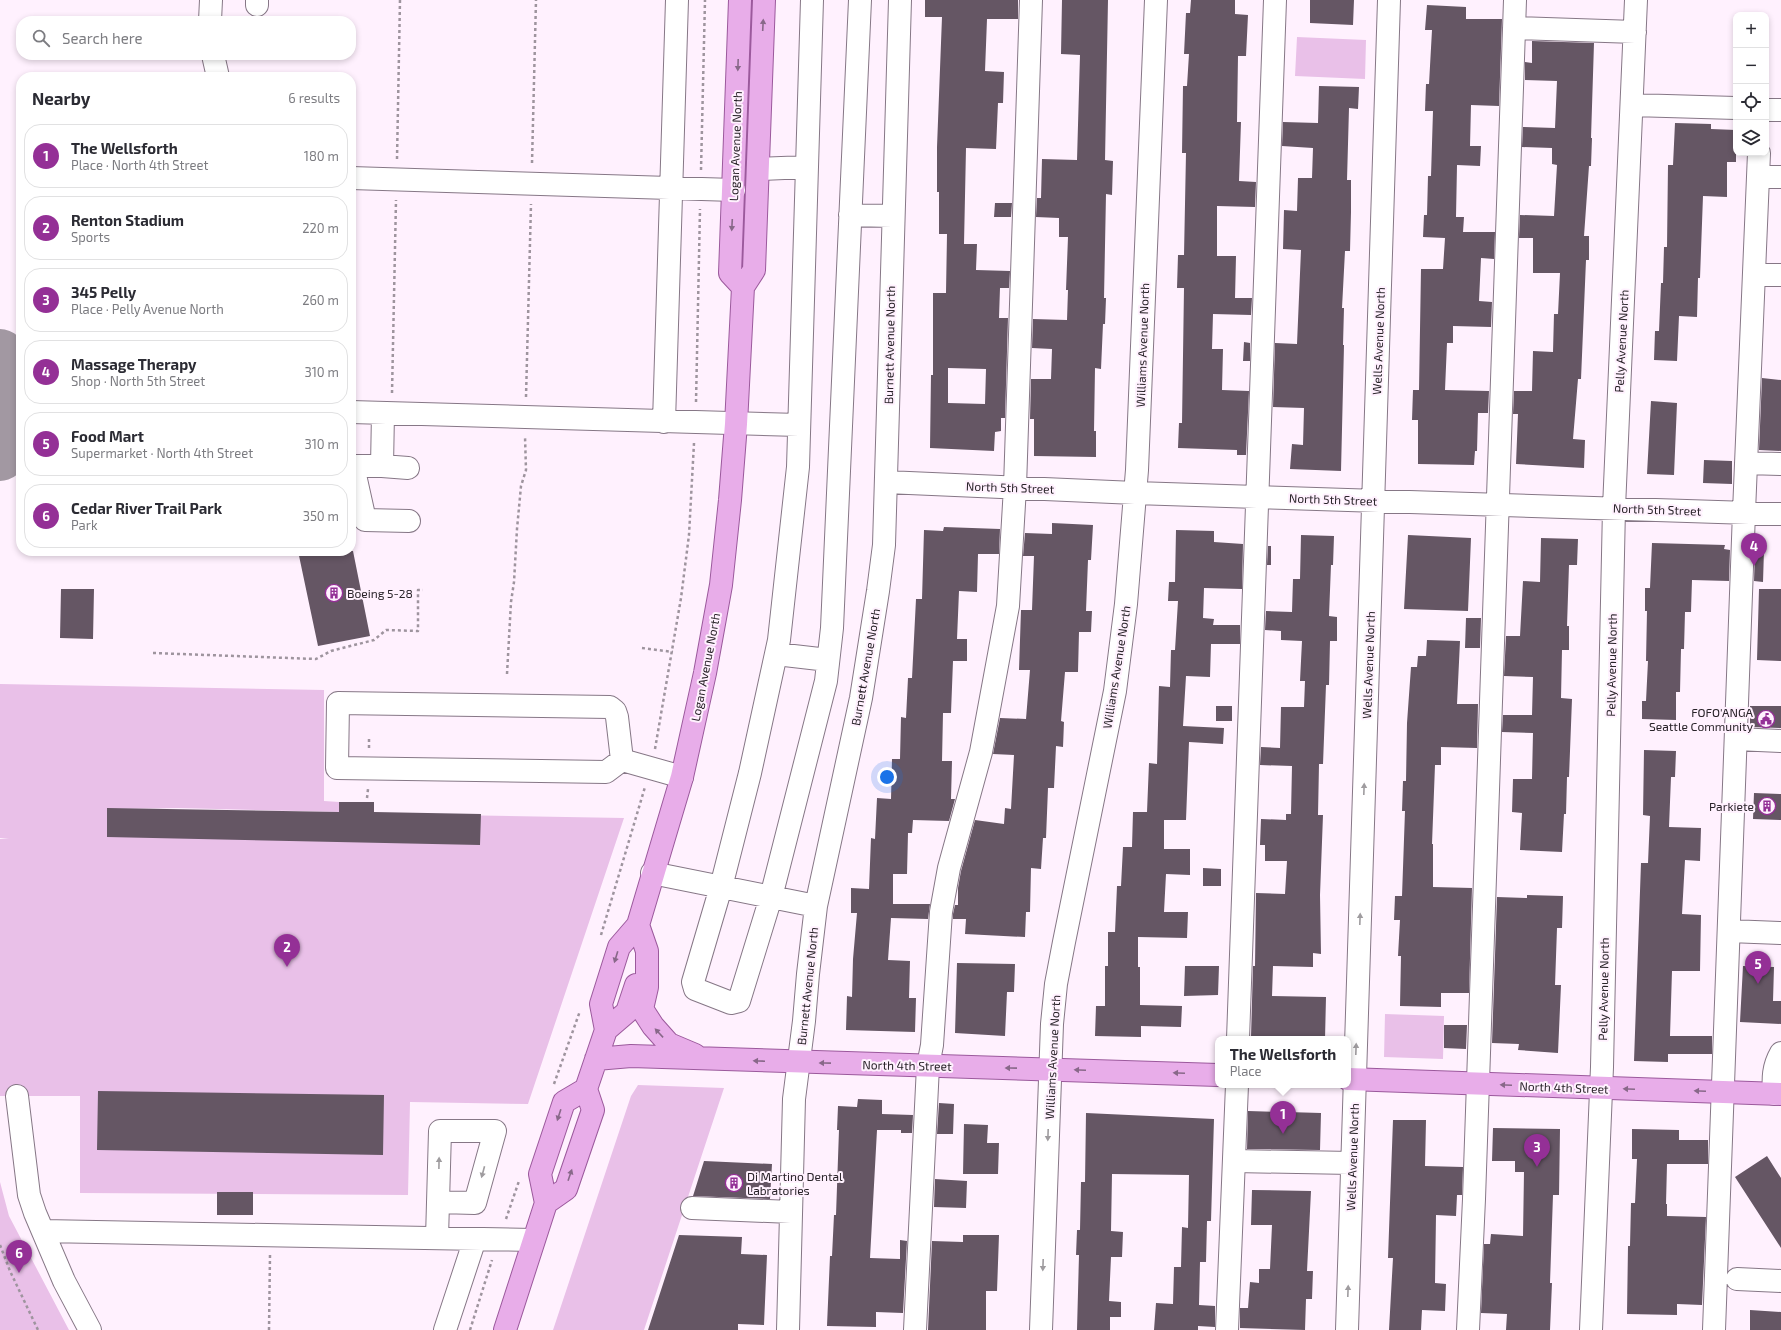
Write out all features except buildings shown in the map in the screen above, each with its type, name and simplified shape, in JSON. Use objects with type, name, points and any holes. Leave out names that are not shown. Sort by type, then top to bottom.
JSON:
[{"type":"main road","points":[[729,0],[740,26]]},
{"type":"main road","name":"Logan Avenue North","points":[[740,0],[730,273],[743,287]]},
{"type":"main road","name":"Logan Avenue North","points":[[586,1089],[606,1030],[601,1004],[619,947],[638,925],[652,873],[682,777],[705,673],[721,585],[736,424],[743,287],[754,270],[759,169],[764,0]]},
{"type":"main road","points":[[638,925],[647,951],[647,987],[642,1009],[653,1026],[669,1044],[704,1059]]},
{"type":"main road","points":[[606,1030],[627,1012],[647,951]]},
{"type":"main road","name":"North 4th Street","points":[[596,1059],[631,1056],[928,1066],[1050,1068],[1215,1075]]},
{"type":"main road","name":"North 4th Street","points":[[1351,1079],[1777,1094]]},
{"type":"main road","points":[[505,1330],[546,1203],[540,1174],[564,1102],[586,1089],[593,1110],[566,1189],[546,1203]]},
{"type":"street","points":[[210,16],[211,0]]},
{"type":"street","points":[[812,0],[798,467],[780,640],[750,773],[721,887],[693,982],[695,989],[731,1003],[738,1001],[771,897],[826,681],[833,620],[860,0]]},
{"type":"street","name":"Burnett Avenue North","points":[[788,1330],[794,1099],[816,906],[861,698],[884,545],[892,216],[900,0]]},
{"type":"street","points":[[915,1330],[928,1066],[932,1045],[941,912],[949,868],[981,752],[1008,606],[1015,487],[1031,0]]},
{"type":"street","name":"Williams Avenue North","points":[[1041,1330],[1050,1068],[1056,984],[1114,691],[1126,604],[1137,470],[1156,0]]},
{"type":"street","points":[[1238,1036],[1275,0]]},
{"type":"street","name":"Wells Avenue North","points":[[1347,1330],[1352,1163],[1351,1079],[1389,0]]},
{"type":"street","points":[[1468,1330],[1478,1084],[1515,0]]},
{"type":"street","name":"Pelly Avenue North","points":[[1591,1330],[1601,1088],[1614,508],[1636,0]]},
{"type":"street","points":[[664,422],[677,9]]},
{"type":"street","points":[[1514,28],[1635,32]]},
{"type":"street","points":[[214,60],[217,72]]},
{"type":"street","points":[[1632,105],[1733,108]]},
{"type":"street","points":[[1769,110],[1781,110]]},
{"type":"street","points":[[1714,1330],[1724,1092],[1744,512],[1759,156]]},
{"type":"street","points":[[759,169],[807,167]]},
{"type":"street","points":[[1758,177],[1781,177]]},
{"type":"street","points":[[356,178],[734,190]]},
{"type":"street","points":[[850,215],[892,216]]},
{"type":"street","points":[[1754,275],[1781,275]]},
{"type":"street","points":[[356,412],[799,425]]},
{"type":"street","points":[[382,466],[387,414]]},
{"type":"street","points":[[1746,463],[1781,464]]},
{"type":"street","points":[[356,466],[408,468]]},
{"type":"street","points":[[356,480],[365,520],[409,521]]},
{"type":"street","name":"North 5th Street","points":[[886,482],[1135,493],[1781,514]]},
{"type":"street","points":[[776,654],[828,660]]},
{"type":"street","points":[[338,703],[610,707],[615,711],[617,717],[622,760],[606,772],[337,768],[338,703]]},
{"type":"street","points":[[1736,739],[1781,741]]},
{"type":"street","points":[[622,760],[682,777]]},
{"type":"street","points":[[652,873],[816,906]]},
{"type":"street","points":[[1729,931],[1781,933]]},
{"type":"street","points":[[1777,1094],[1773,1075],[1775,1062],[1781,1053]]},
{"type":"street","points":[[1227,1330],[1236,1088]]},
{"type":"street","points":[[17,1096],[29,1195],[64,1281],[90,1330]]},
{"type":"street","points":[[1234,1161],[1352,1163]]},
{"type":"street","points":[[437,1238],[438,1202]]},
{"type":"street","points":[[692,1208],[792,1212]]},
{"type":"street","points":[[43,1231],[533,1240]]},
{"type":"street","points":[[444,1330],[475,1239]]},
{"type":"street","points":[[1736,1279],[1781,1281]]},
{"type":"path","points":[[387,414],[396,179],[400,0]]},
{"type":"path","points":[[507,674],[510,602],[514,582],[521,486],[526,470],[525,418],[536,0]]},
{"type":"path","points":[[600,939],[651,768],[673,652],[689,535],[695,423],[705,0]]},
{"type":"path","points":[[152,654],[316,658],[331,651],[374,640],[386,630],[418,631],[418,590],[423,590]]},
{"type":"path","points":[[642,648],[673,652]]},
{"type":"path","points":[[553,1088],[581,1009]]},
{"type":"path","points":[[470,1330],[521,1176]]},
{"type":"path","points":[[269,1330],[271,1235]]},
{"type":"path","points":[[0,1245],[10,1271],[38,1330]]},
{"type":"shaded area","points":[[1297,37],[1366,40],[1365,79],[1295,76]]},
{"type":"shaded area","points":[[0,684],[324,690],[324,801],[339,802],[339,812],[178,808],[105,809],[624,818],[528,1104],[410,1102],[408,1195],[80,1193],[80,1096],[0,1096],[0,839],[9,839],[0,838]]},
{"type":"shaded area","points":[[1385,1014],[1444,1016],[1443,1059],[1384,1057]]},
{"type":"shaded area","points":[[638,1085],[724,1088],[644,1330],[553,1330],[631,1096]]},
{"type":"shaded area","points":[[0,1182],[9,1216],[69,1330],[0,1330]]},
{"type":"taxiway","points":[[0,355],[12,407],[13,421],[7,446],[0,455]]},
{"type":"place","name":"Massage Therapy","points":[[1754,566]]},
{"type":"place","name":"Boeing 5-28","points":[[334,593]]},
{"type":"place","name":"FOFO'ANGA Seattle Community","points":[[1766,719]]},
{"type":"place","name":"Parkiete","points":[[1767,806]]},
{"type":"place","name":"Renton Stadium","points":[[287,967]]},
{"type":"place","name":"Food Mart","points":[[1758,984]]},
{"type":"place","name":"The Wellsforth","points":[[1283,1134]]},
{"type":"place","name":"345 Pelly","points":[[1537,1167]]},
{"type":"place","name":"Di Martino Dental Labratories","points":[[734,1183]]},
{"type":"place","name":"Cedar River Trail Park","points":[[19,1273]]}]
